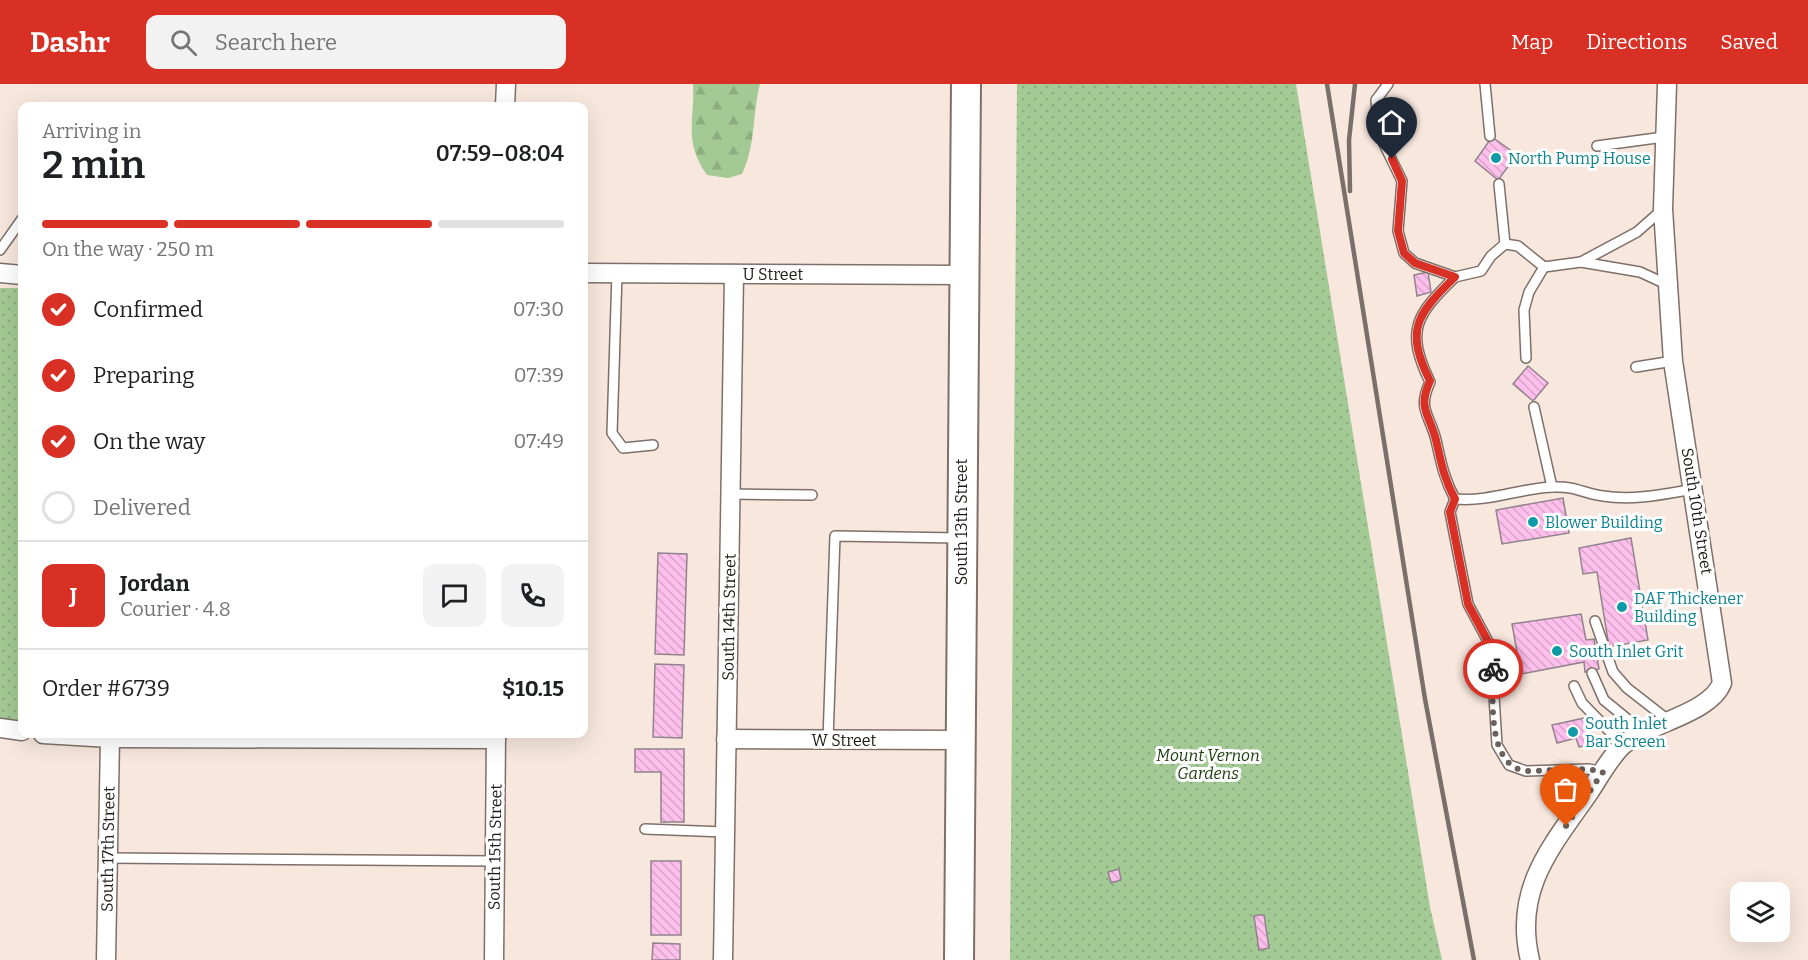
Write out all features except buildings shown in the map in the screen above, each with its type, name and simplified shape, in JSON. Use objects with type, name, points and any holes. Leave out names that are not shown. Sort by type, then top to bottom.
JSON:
[{"type":"main road","name":"South 13th Street","points":[[959,960],[966,84]]},
{"type":"street","points":[[505,102],[506,84]]},
{"type":"street","name":"South 10th Street","points":[[1530,960],[1526,925],[1527,898],[1548,851],[1623,745],[1643,732],[1709,701],[1719,691],[1722,683],[1673,361],[1666,284],[1663,209],[1667,84]]},
{"type":"street","points":[[0,273],[18,275]]},
{"type":"street","name":"U Street","points":[[588,273],[963,275]]},
{"type":"street","name":"South 14th Street","points":[[723,960],[734,274]]},
{"type":"street","points":[[0,728],[18,730]]},
{"type":"street","name":"South 17th Street","points":[[106,960],[110,738]]},
{"type":"street","name":"South 15th Street","points":[[494,960],[496,738]]},
{"type":"street","name":"W Street","points":[[726,739],[961,740]]},
{"type":"lane","points":[[1388,84],[1376,100],[1378,122],[1384,144],[1402,181],[1398,231],[1404,253],[1415,263],[1455,277],[1481,271],[1491,256],[1504,244]]},
{"type":"lane","points":[[1485,84],[1490,136]]},
{"type":"lane","points":[[1597,146],[1664,137]]},
{"type":"lane","points":[[1499,184],[1504,244]]},
{"type":"lane","points":[[1581,262],[1637,232],[1663,209]]},
{"type":"lane","points":[[0,250],[18,225]]},
{"type":"lane","points":[[1504,244],[1518,246],[1544,267],[1581,262],[1640,272],[1666,284]]},
{"type":"lane","points":[[1526,358],[1524,310],[1529,292],[1544,267]]},
{"type":"lane","points":[[616,273],[612,433],[623,448],[653,446]]},
{"type":"lane","points":[[1455,277],[1421,315],[1416,334],[1417,353],[1430,381],[1425,393],[1426,418],[1433,428],[1445,482],[1455,499]]},
{"type":"lane","points":[[1636,367],[1673,361]]},
{"type":"lane","points":[[1534,406],[1552,487]]},
{"type":"lane","points":[[1455,499],[1478,501],[1552,487],[1577,487],[1602,496],[1624,497],[1646,497],[1694,489]]},
{"type":"lane","points":[[730,494],[812,495]]},
{"type":"lane","points":[[1455,499],[1450,512],[1468,604],[1491,647],[1494,665],[1492,706],[1497,745],[1509,765],[1526,771],[1589,769],[1603,772]]},
{"type":"lane","points":[[828,740],[835,536],[961,538]]},
{"type":"lane","points":[[1595,621],[1613,672],[1627,688],[1668,720]]},
{"type":"lane","points":[[1593,673],[1604,700],[1643,732]]},
{"type":"lane","points":[[1574,686],[1582,703],[1623,745]]},
{"type":"lane","points":[[645,829],[725,832]]},
{"type":"lane","points":[[108,858],[495,861]]},
{"type":"green space","points":[[693,84],[760,84],[750,152],[742,174],[728,178],[707,175],[700,163],[695,152],[692,131]]},
{"type":"green space","name":"Mount Vernon Gardens","points":[[1017,84],[1296,84],[1430,907],[1442,960],[1010,960]]},
{"type":"green space","points":[[0,288],[18,288],[18,720],[0,720]]},
{"type":"railway","points":[[1327,84],[1425,699],[1474,960]]},
{"type":"railway","points":[[1350,191],[1349,140],[1355,84]]},
{"type":"way so far","points":[[1493,669],[1492,706],[1497,745],[1509,765],[1526,771],[1589,769],[1603,772],[1566,826]]},
{"type":"place","name":"North Pump House","points":[[1496,158]]},
{"type":"place","name":"Blower Building","points":[[1533,522]]},
{"type":"place","name":"DAF Thickener Building","points":[[1622,607]]},
{"type":"place","name":"South Inlet Grit","points":[[1557,651]]},
{"type":"place","name":"South Inlet Bar Screen","points":[[1573,732]]},
{"type":"route","points":[[1392,159],[1402,181],[1398,201],[1398,231],[1404,253],[1415,263],[1455,277],[1421,315],[1416,334],[1417,353],[1430,381],[1425,393],[1426,418],[1433,428],[1445,482],[1455,499],[1450,512],[1468,604],[1491,647],[1493,669]]}]
